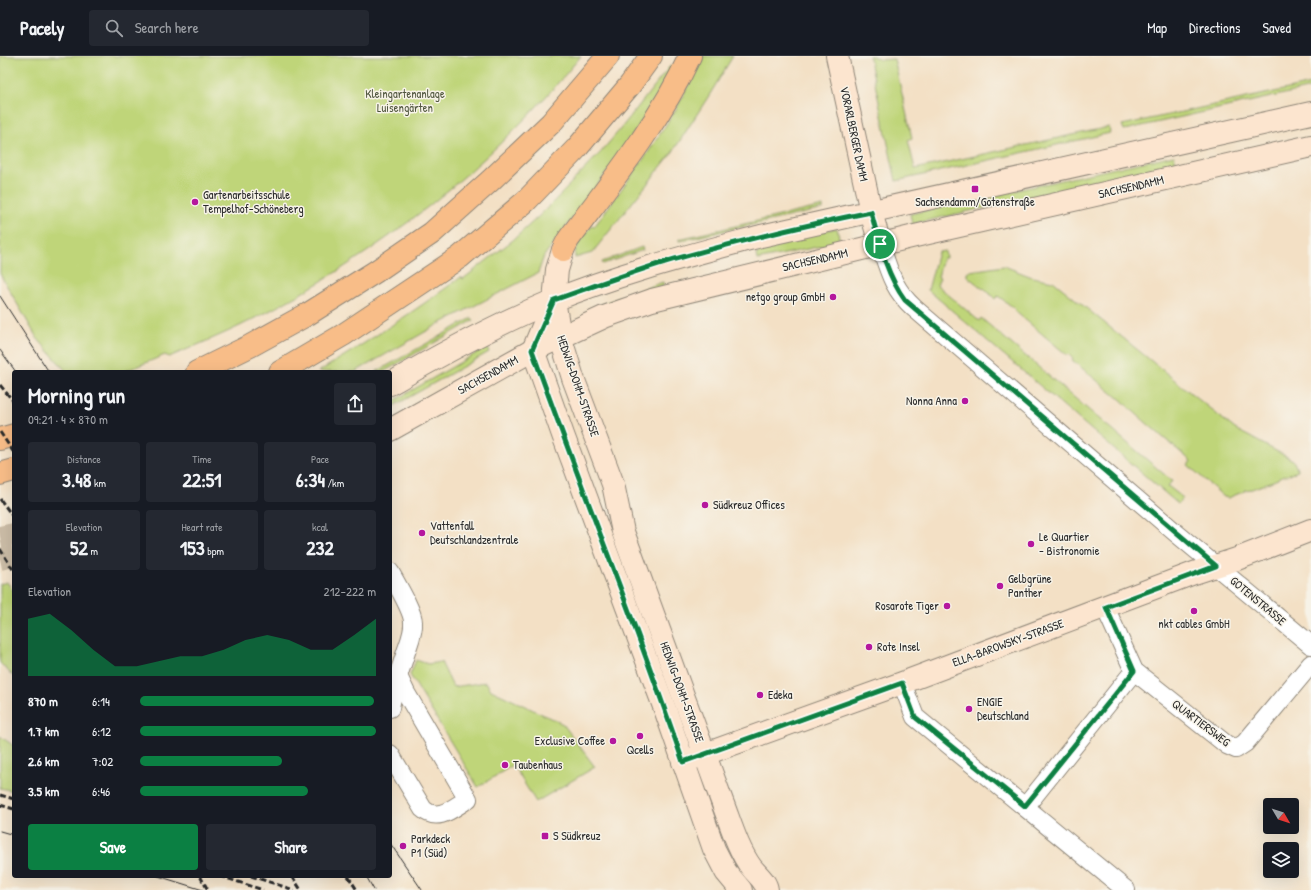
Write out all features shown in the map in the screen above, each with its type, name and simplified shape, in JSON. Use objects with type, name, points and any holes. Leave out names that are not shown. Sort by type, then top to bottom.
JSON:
[{"type":"highway","points":[[201,370],[250,346],[308,314],[375,272],[432,233],[551,123],[608,56]]},
{"type":"highway","points":[[283,370],[343,335],[460,257],[526,201],[577,148],[630,85],[651,56]]},
{"type":"highway","points":[[563,250],[568,240],[646,134],[677,83],[690,56]]},
{"type":"highway","points":[[0,439],[12,436]]},
{"type":"highway","points":[[0,474],[12,471]]},
{"type":"main road","name":"VORARLBERGER DAMM","points":[[837,56],[871,212],[880,244]]},
{"type":"main road","points":[[392,383],[480,334],[554,300],[675,259],[761,236],[1311,113]]},
{"type":"main road","name":"SACHSENDAMM","points":[[392,429],[532,350],[560,336],[604,317],[652,300],[880,244],[1311,146]]},
{"type":"main road","points":[[554,300],[557,270],[563,250]]},
{"type":"main road","name":"HEDWIG-DOHM-STRASSE","points":[[554,300],[560,336],[573,378],[613,484],[623,532],[740,847],[751,867],[766,884],[768,890]]},
{"type":"main road","name":"HEDWIG-DOHM-STRASSE","points":[[554,300],[532,350],[664,705],[683,762],[720,861],[726,872],[741,890]]},
{"type":"main road","name":"ELLA-BAROWSKY-STRASSE","points":[[683,762],[902,683],[1311,530]]},
{"type":"street","name":"GOTENSTRASSE","points":[[880,244],[892,278],[897,289],[905,300],[1216,566],[1311,645]]},
{"type":"street","points":[[392,576],[414,621],[392,694]]},
{"type":"street","name":"QUARTIERSWEG","points":[[1106,607],[1134,671],[1227,745],[1236,749],[1245,743],[1311,664]]},
{"type":"street","points":[[1025,806],[1134,671]]},
{"type":"street","points":[[392,757],[423,809],[427,813],[433,815],[442,814],[468,799],[406,693],[398,676]]},
{"type":"street","points":[[902,683],[915,717],[1126,890]]},
{"type":"green space","name":"Gartenarbeitsschule Tempelhof-Schöneberg","points":[[0,56],[581,56],[510,134],[471,171],[388,237],[299,295],[221,335],[169,357],[165,355],[128,370],[65,370],[37,338],[0,274]]},
{"type":"green space","points":[[703,56],[733,56],[672,153],[592,253],[575,258],[576,249],[580,241],[592,226],[594,227],[647,154],[675,111]]},
{"type":"green space","points":[[869,56],[873,56],[880,60],[894,59],[912,138],[908,140],[915,169],[1109,127],[1110,133],[896,181]]},
{"type":"green space","points":[[670,66],[672,67],[657,98],[616,160],[544,256],[538,273],[439,324],[358,370],[321,370],[391,326],[461,277],[463,279],[513,240],[568,187],[622,127]]},
{"type":"green space","points":[[1311,84],[1311,88],[1124,130],[1122,125]]},
{"type":"green space","points":[[1174,155],[1176,163],[1156,169],[912,224],[910,214]]},
{"type":"green space","points":[[823,206],[823,209],[679,241],[679,239]]},
{"type":"green space","points":[[837,228],[840,242],[757,260],[756,254],[785,242]]},
{"type":"green space","points":[[642,247],[643,250],[603,264],[602,262]]},
{"type":"green space","points":[[945,251],[946,258],[943,258],[938,277],[940,278],[937,285],[979,321],[981,318],[1172,481],[1168,486],[1183,498],[1178,504],[928,290],[938,252]]},
{"type":"green space","points":[[1004,266],[1032,277],[1053,281],[1235,429],[1293,460],[1298,471],[1284,475],[1278,479],[1252,489],[1244,490],[1245,491],[1228,498],[1224,497],[1188,465],[1191,461],[1148,425],[1119,398],[1072,360],[1073,359],[1068,354],[1067,355],[1016,312],[1014,308],[998,296],[995,299],[984,288],[983,289],[967,276],[967,273],[970,271]]},
{"type":"green space","points":[[663,282],[664,286],[603,311],[602,304]]},
{"type":"green space","points":[[472,318],[474,320],[386,370],[380,370]]},
{"type":"green space","points":[[487,347],[489,352],[392,407],[392,402]]},
{"type":"green space","points":[[7,582],[12,589],[12,675],[0,663],[0,584]]},
{"type":"green space","points":[[416,660],[428,664],[441,662],[453,687],[486,682],[491,690],[563,724],[595,767],[536,802],[513,765],[478,787],[410,675]]},
{"type":"green space","points":[[0,736],[12,745],[12,791],[0,788]]},
{"type":"tunnel","points":[[0,537],[12,534]]},
{"type":"tunnel","points":[[0,559],[12,556]]},
{"type":"tram line","points":[[0,296],[48,370]]},
{"type":"tram line","points":[[0,350],[15,370]]},
{"type":"tram line","points":[[0,831],[12,834]]},
{"type":"tram line","points":[[392,846],[422,890]]},
{"type":"tram line","points":[[164,878],[203,890]]},
{"type":"tram line","points":[[367,878],[374,890]]},
{"type":"railway","points":[[0,385],[12,400]]},
{"type":"railway","points":[[0,432],[12,450]]},
{"type":"railway","points":[[0,499],[12,515]]},
{"type":"railway","points":[[0,549],[12,568]]},
{"type":"railway","points":[[0,795],[12,798]]},
{"type":"railway","points":[[0,805],[12,808]]},
{"type":"railway","points":[[201,878],[208,890]]},
{"type":"railway","points":[[226,878],[263,890]]},
{"type":"railway","points":[[257,878],[294,890]]},
{"type":"railway","points":[[293,878],[301,890]]},
{"type":"railway","points":[[349,878],[357,890]]},
{"type":"place","name":"Sachsendamm/Gotenstraße","points":[[975,189]]},
{"type":"place","name":"Gartenarbeitsschule Tempelhof-Schöneberg","points":[[195,202]]},
{"type":"place","name":"netgo group GmbH","points":[[833,297]]},
{"type":"place","name":"Nonna Anna","points":[[965,401]]},
{"type":"place","name":"Südkreuz Offices","points":[[705,505]]},
{"type":"place","name":"Vattenfall Deutschlandzentrale","points":[[422,533]]},
{"type":"place","name":"Le Quartier - Bistronomie","points":[[1031,544]]},
{"type":"place","name":"Gelbgrüne Panther","points":[[1000,586]]},
{"type":"place","name":"Rosarote Tiger","points":[[947,606]]},
{"type":"place","name":"nkt cables GmbH","points":[[1194,611]]},
{"type":"place","name":"Rote Insel","points":[[869,647]]},
{"type":"place","name":"Edeka","points":[[760,695]]},
{"type":"place","name":"ENGIE Deutschland","points":[[969,709]]},
{"type":"place","name":"Qcells","points":[[640,736]]},
{"type":"place","name":"Exclusive Coffee","points":[[613,741]]},
{"type":"place","name":"Taubenhaus","points":[[505,765]]},
{"type":"place","name":"S Südkreuz","points":[[545,836]]},
{"type":"place","name":"Parkdeck P1 (Süd)","points":[[403,846]]},
{"type":"route","points":[[871,212],[880,244],[892,278],[897,289],[905,300],[1216,566],[1106,607],[1134,671],[1025,806],[915,717],[902,683],[683,762],[666,712],[532,350],[554,300],[675,259],[761,236],[871,212]]},
{"type":"park label","name":"Kleingartenanlage Luisengärten","points":[[405,101]]}]
